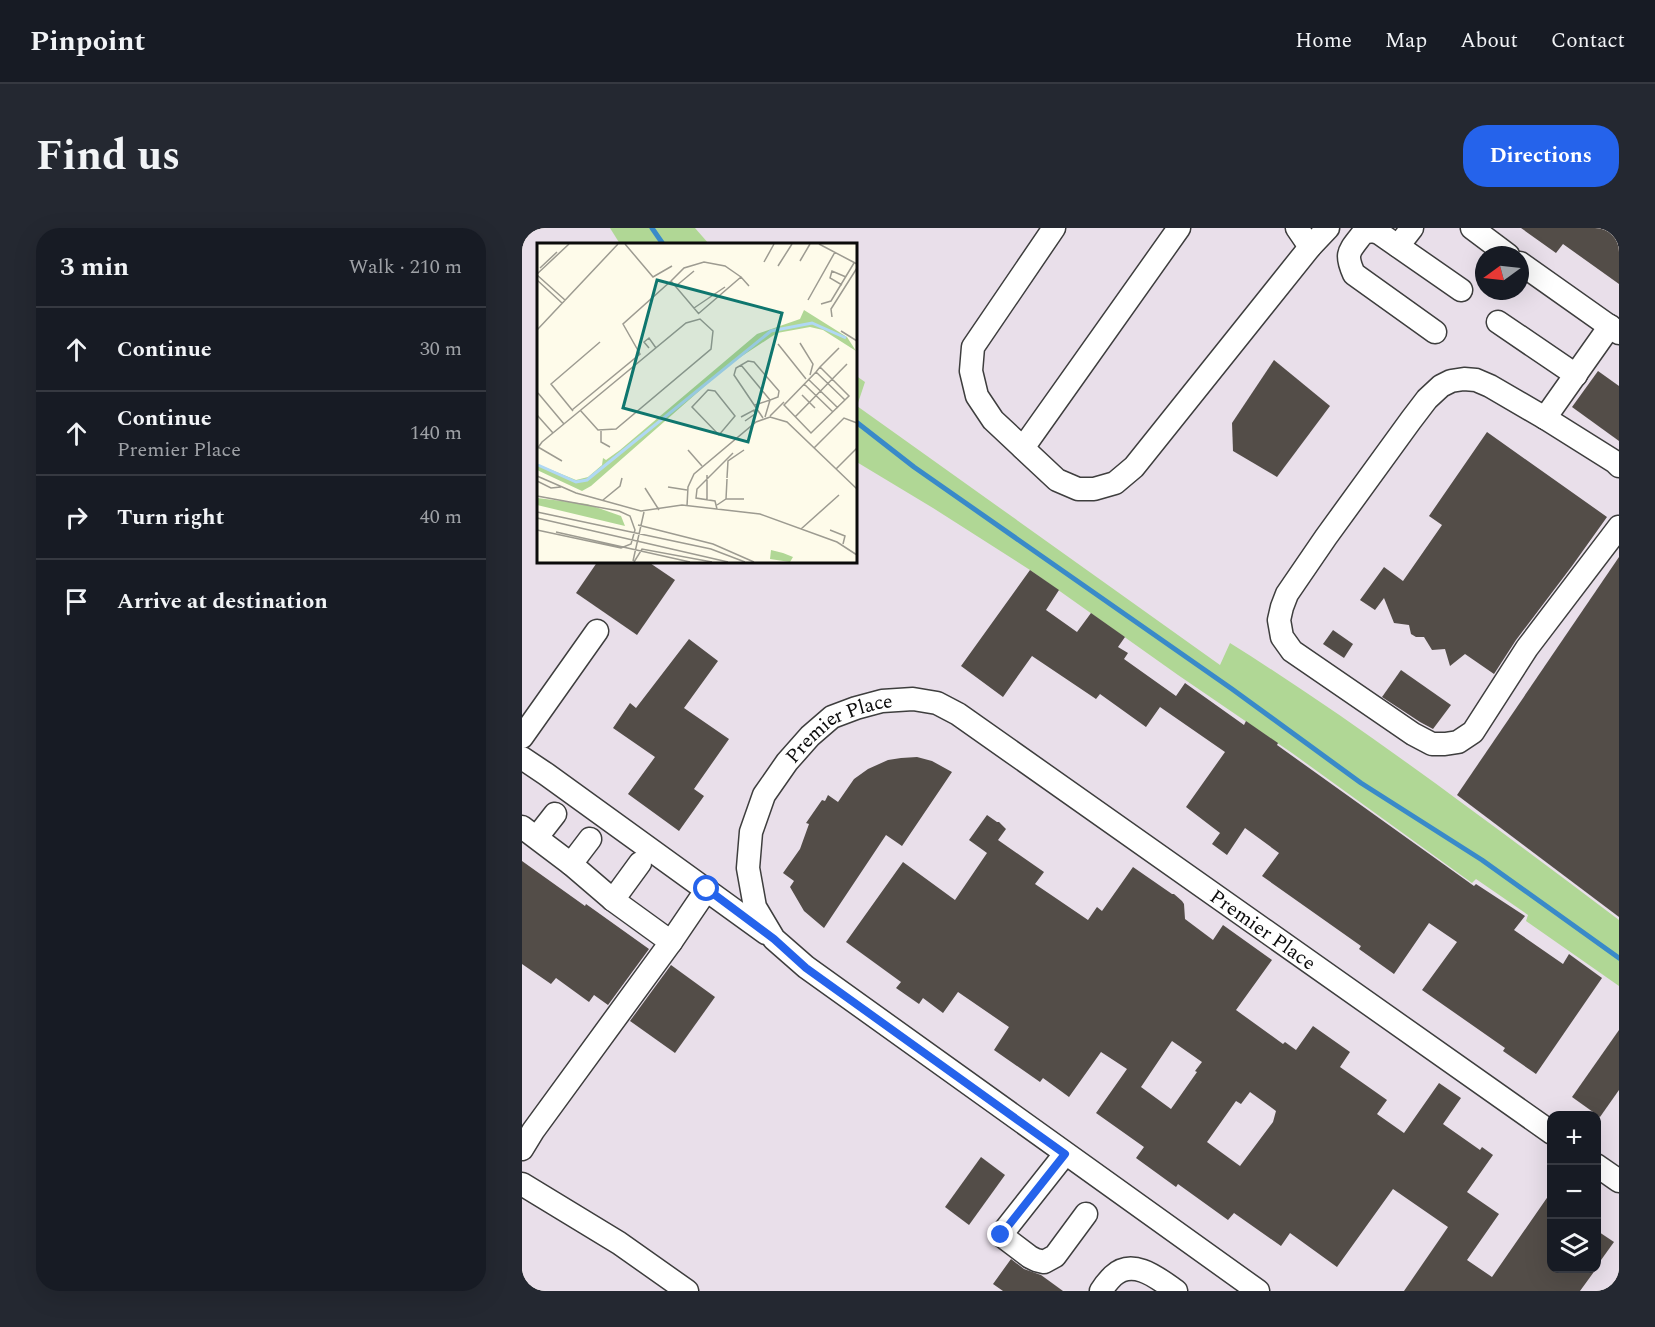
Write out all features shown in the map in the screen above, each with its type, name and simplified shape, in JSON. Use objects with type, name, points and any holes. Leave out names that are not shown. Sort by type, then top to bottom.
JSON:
[{"type":"street","points":[[1054,228],[973,347],[971,371],[977,396],[993,420],[1057,480],[1078,489],[1094,489],[1115,483],[1134,467],[1304,237],[1328,228]]},
{"type":"street","points":[[1023,448],[1179,228]]},
{"type":"street","points":[[1398,246],[1412,228]]},
{"type":"street","points":[[1472,228],[1496,246]]},
{"type":"street","points":[[1435,332],[1354,274],[1348,255],[1363,233],[1372,231],[1379,233],[1461,290]]},
{"type":"street","points":[[1529,269],[1615,330],[1576,375],[1545,418]]},
{"type":"street","points":[[1497,322],[1576,375]]},
{"type":"street","points":[[1619,466],[1490,386],[1476,380],[1464,379],[1451,381],[1441,386],[1416,413],[1287,594],[1279,620],[1282,637],[1292,651],[1413,734],[1432,744],[1458,742],[1473,732],[1527,648],[1619,527]]},
{"type":"street","points":[[522,737],[597,631]]},
{"type":"street","name":"Premier Place","points":[[1258,1291],[806,968],[774,939],[755,907],[748,868],[751,832],[764,795],[810,736],[831,717],[882,701],[913,699],[937,703],[958,714],[1547,1130]]},
{"type":"street","points":[[522,758],[774,939]]},
{"type":"street","points":[[555,814],[530,832],[613,900],[671,942]]},
{"type":"street","points":[[571,864],[590,839]]},
{"type":"street","points":[[613,900],[640,863]]},
{"type":"street","points":[[526,1134],[671,942],[707,889]]},
{"type":"street","points":[[1065,1154],[996,1231],[1030,1257],[1044,1262],[1055,1256],[1086,1214]]},
{"type":"street","points":[[1601,1168],[1619,1181]]},
{"type":"street","points":[[522,1184],[619,1243],[687,1291]]},
{"type":"street","points":[[1101,1291],[1114,1275],[1126,1269],[1139,1269],[1151,1274],[1176,1291]]},
{"type":"shaded area","points":[[522,228],[1619,228],[1619,1291],[522,1291]]},
{"type":"green space","points":[[610,228],[695,228],[708,243],[619,243]]},
{"type":"green space","points":[[856,376],[865,382],[857,406],[1220,665],[1230,643],[1329,708],[1619,920],[1619,986],[1526,921],[1528,915],[1476,879],[1472,883],[1292,753],[1030,570],[856,462]]},
{"type":"building","points":[[1521,228],[1619,228],[1619,284],[1563,244],[1556,253]]},
{"type":"building","points":[[1274,360],[1330,406],[1277,477],[1233,451],[1232,423]]},
{"type":"building","points":[[1598,371],[1619,386],[1619,441],[1572,407]]},
{"type":"building","points":[[1487,432],[1607,517],[1516,640],[1494,674],[1465,654],[1450,666],[1445,649],[1432,650],[1424,637],[1411,634],[1409,625],[1394,623],[1384,598],[1375,610],[1360,600],[1384,567],[1403,581],[1442,525],[1429,516]]},
{"type":"building","points":[[1619,557],[1619,917],[1457,795]]},
{"type":"building","points":[[597,562],[648,562],[675,580],[637,635],[576,593]]},
{"type":"building","points":[[1030,570],[1059,590],[1046,610],[1077,632],[1091,613],[1125,637],[1118,647],[1128,653],[1124,659],[1176,696],[1185,683],[1244,725],[1246,721],[1474,886],[1476,884],[1525,916],[1514,930],[1563,964],[1569,954],[1602,978],[1536,1074],[1503,1051],[1505,1048],[1422,990],[1457,942],[1429,923],[1394,974],[1359,949],[1361,946],[1262,876],[1279,853],[1245,828],[1227,855],[1212,844],[1220,833],[1186,807],[1225,752],[1160,707],[1146,727],[1100,694],[1096,699],[1032,656],[1003,697],[961,666]]},
{"type":"building","points":[[1333,630],[1353,644],[1344,658],[1323,644]]},
{"type":"building","points":[[689,639],[718,661],[684,708],[729,739],[694,789],[704,796],[679,831],[628,794],[655,757],[613,728],[630,703],[636,708]]},
{"type":"building","points":[[1401,670],[1451,705],[1433,729],[1382,697]]},
{"type":"building","points":[[917,757],[932,761],[952,772],[902,846],[886,835],[824,928],[804,911],[790,887],[794,881],[783,873],[800,849],[809,824],[806,823],[822,800],[825,801],[828,795],[838,802],[854,779],[868,769],[888,760]]},
{"type":"building","points":[[987,815],[1006,829],[998,840],[1044,872],[1035,884],[1088,920],[1097,907],[1102,911],[1133,867],[1182,901],[1185,919],[1213,940],[1223,925],[1272,960],[1236,1010],[1283,1044],[1285,1042],[1296,1050],[1313,1026],[1350,1052],[1340,1067],[1387,1100],[1377,1114],[1404,1133],[1439,1083],[1461,1098],[1443,1124],[1480,1150],[1482,1147],[1493,1155],[1467,1192],[1499,1214],[1467,1260],[1492,1277],[1547,1198],[1547,1273],[1593,1273],[1580,1291],[1404,1291],[1448,1227],[1393,1189],[1337,1267],[1290,1233],[1281,1246],[1234,1213],[1228,1220],[1178,1184],[1176,1187],[1136,1158],[1144,1147],[1096,1113],[1127,1069],[1101,1052],[1069,1097],[1043,1078],[1040,1082],[994,1050],[1009,1027],[958,992],[943,1013],[923,998],[919,1004],[896,988],[901,982],[846,942],[903,862],[955,900],[987,853],[969,840]],"holes":[[[1172,1041],[1202,1062],[1171,1109],[1141,1087]],[[1250,1092],[1276,1111],[1273,1122],[1240,1166],[1207,1142],[1236,1101],[1241,1104]]]},
{"type":"building","points":[[522,861],[649,949],[608,1005],[594,995],[589,1002],[556,978],[551,984],[522,964]]},
{"type":"building","points":[[671,965],[715,997],[675,1053],[630,1021]]},
{"type":"building","points":[[1619,1030],[1619,1090],[1601,1116],[1601,1111],[1592,1111],[1572,1097]]},
{"type":"building","points":[[981,1157],[1005,1175],[969,1225],[945,1207]]},
{"type":"building","points":[[1601,1233],[1614,1242],[1601,1260]]},
{"type":"building","points":[[1011,1259],[1024,1269],[1041,1275],[1063,1291],[1003,1291],[993,1284]]},
{"type":"waterway","points":[[652,228],[662,243]]},
{"type":"waterway","points":[[856,422],[914,467],[1232,689],[1361,783],[1482,860],[1619,958]]},
{"type":"route","points":[[707,889],[774,939],[806,968],[1065,1154],[1001,1235]]}]
